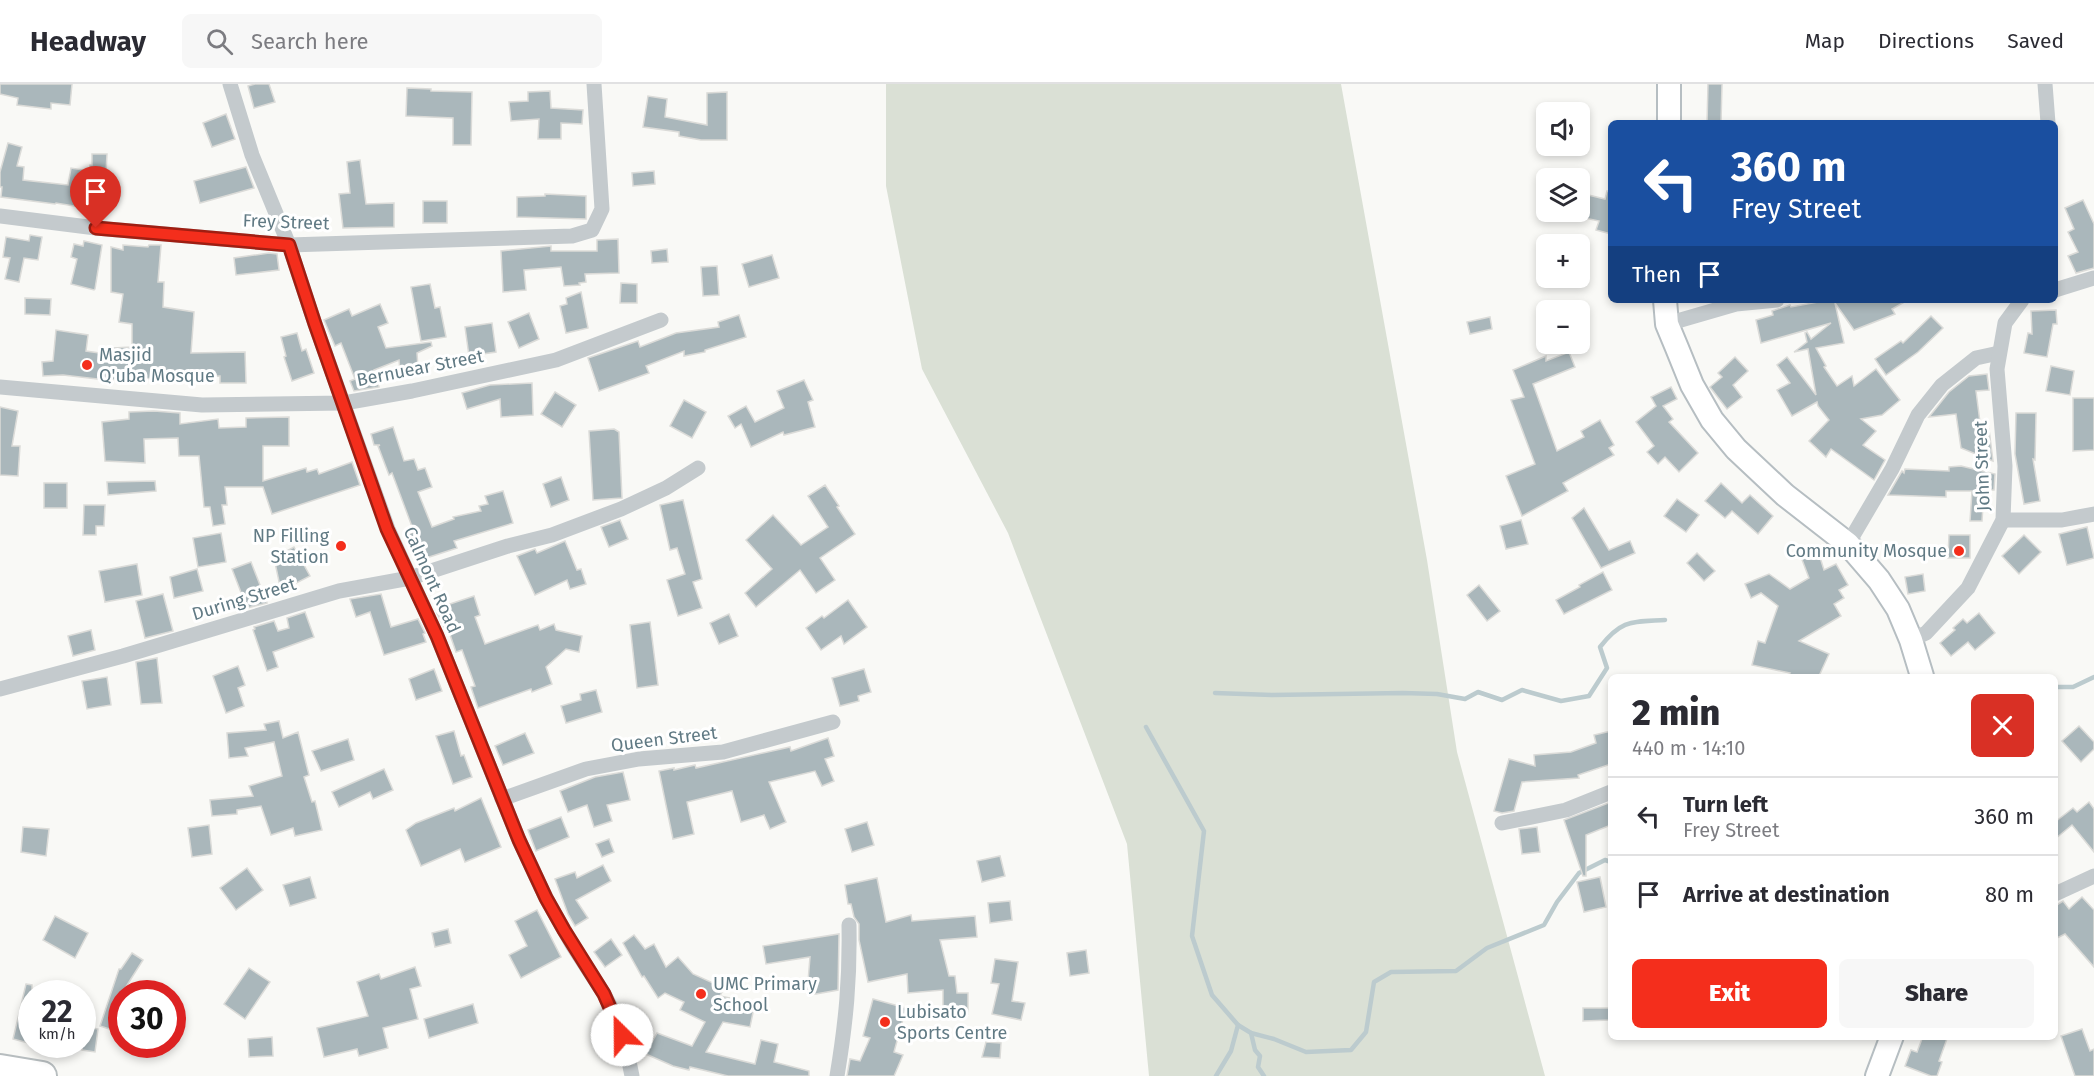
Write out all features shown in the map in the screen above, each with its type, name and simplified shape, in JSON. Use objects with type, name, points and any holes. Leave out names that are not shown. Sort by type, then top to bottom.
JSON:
[{"type":"highway","points":[[0,1069],[42,1076]]},
{"type":"street","name":"Calmont Road","points":[[230,84],[252,155],[289,245],[387,529],[437,636],[502,799],[546,898],[619,1023],[632,1076]]},
{"type":"street","name":"Frey Street","points":[[0,216],[96,228],[289,245],[572,236],[592,230],[602,209],[594,84]]},
{"type":"street","points":[[1669,84],[1669,120]]},
{"type":"street","points":[[2045,84],[2048,120]]},
{"type":"street","points":[[2058,289],[2094,278]]},
{"type":"street","points":[[1665,303],[1667,324],[1692,385],[1713,420],[1737,449],[1785,495],[1848,544],[1879,580],[1898,609],[1922,674]]},
{"type":"street","points":[[1667,324],[1746,303]]},
{"type":"street","name":"John Street","points":[[1911,640],[1926,633],[1968,588],[2003,520],[2005,466],[1997,369],[2005,323],[2020,303]]},
{"type":"street","name":"Bernuear Street","points":[[0,387],[202,405],[344,403],[556,360],[661,320]]},
{"type":"street","points":[[1848,544],[1892,469],[1918,415],[1942,386],[1976,358],[1999,353]]},
{"type":"street","name":"During Street","points":[[0,689],[123,656],[339,591],[410,579],[508,546],[552,535],[611,513],[666,488],[698,468]]},
{"type":"street","points":[[2003,520],[2062,520],[2094,514]]},
{"type":"street","name":"Queen Street","points":[[502,799],[586,770],[639,759],[723,753],[833,722]]},
{"type":"street","points":[[1502,823],[1566,810],[1608,793]]},
{"type":"street","points":[[2058,893],[2094,876]]},
{"type":"street","points":[[837,1076],[848,1008],[849,925]]},
{"type":"street","points":[[1877,1076],[1890,1040]]},
{"type":"shaded area","points":[[886,84],[1341,84],[1427,560],[1457,752],[1545,1076],[1149,1076],[1127,844],[1008,533],[922,369],[886,186]]},
{"type":"building","points":[[0,84],[72,84],[70,105],[51,103],[51,109],[17,105],[18,98],[0,94]]},
{"type":"building","points":[[269,84],[275,102],[254,108],[248,86]]},
{"type":"building","points":[[1708,84],[1722,84],[1721,120],[1707,120]]},
{"type":"building","points":[[407,88],[472,92],[471,145],[453,145],[453,118],[406,116]]},
{"type":"building","points":[[550,91],[551,108],[583,110],[582,124],[561,123],[561,139],[538,139],[539,119],[511,121],[509,102],[528,101],[528,92]]},
{"type":"building","points":[[727,92],[727,140],[701,140],[679,136],[679,132],[643,127],[648,96],[667,99],[665,117],[707,125],[707,93]]},
{"type":"building","points":[[226,114],[235,139],[212,147],[203,123]]},
{"type":"building","points":[[8,143],[22,147],[17,166],[24,167],[23,180],[68,185],[71,168],[89,171],[92,165],[92,154],[107,154],[106,173],[109,173],[105,207],[81,204],[80,207],[1,197],[0,172]]},
{"type":"building","points":[[360,160],[366,204],[394,203],[394,227],[343,228],[339,194],[350,193],[347,162]]},
{"type":"building","points":[[246,167],[254,188],[200,203],[194,181]]},
{"type":"building","points":[[654,171],[655,184],[633,186],[632,173]]},
{"type":"building","points":[[1608,191],[1608,233],[1596,230],[1599,221],[1590,219],[1590,195],[1605,199]]},
{"type":"building","points":[[545,194],[586,196],[586,219],[517,217],[517,197],[545,196]]},
{"type":"building","points":[[2083,200],[2094,224],[2094,268],[2076,273],[2068,256],[2078,252],[2068,232],[2074,229],[2065,208]]},
{"type":"building","points":[[423,201],[447,201],[447,223],[423,223]]},
{"type":"building","points":[[30,235],[42,237],[38,260],[24,258],[19,282],[5,279],[10,258],[3,257],[6,237],[29,241]]},
{"type":"building","points":[[618,239],[619,273],[585,274],[586,282],[579,283],[580,285],[564,286],[561,267],[524,270],[526,290],[503,292],[501,251],[551,246],[551,251],[597,251],[597,240]]},
{"type":"building","points":[[84,241],[102,245],[94,290],[71,284],[77,259],[71,257],[74,244],[83,246]]},
{"type":"building","points":[[123,245],[148,247],[149,245],[161,245],[158,282],[164,282],[163,307],[194,312],[191,353],[245,352],[246,383],[220,383],[220,376],[106,380],[63,375],[43,376],[42,362],[53,361],[56,330],[88,335],[86,351],[113,355],[113,348],[132,347],[132,324],[119,322],[123,294],[111,292],[111,247],[123,250]]},
{"type":"building","points":[[667,249],[668,262],[652,263],[651,251]]},
{"type":"building","points":[[277,254],[279,270],[236,275],[234,258]]},
{"type":"building","points":[[772,255],[779,278],[749,287],[742,264]]},
{"type":"building","points":[[717,266],[719,295],[703,296],[701,267]]},
{"type":"building","points":[[621,283],[637,284],[637,303],[620,303]]},
{"type":"building","points":[[430,284],[435,308],[440,307],[446,337],[421,341],[411,287]]},
{"type":"building","points":[[581,292],[588,328],[566,333],[560,306],[567,304],[566,298]]},
{"type":"building","points":[[25,298],[51,299],[50,315],[25,314]]},
{"type":"building","points":[[1813,303],[1835,303],[1844,343],[1816,348],[1826,366],[1824,367],[1837,386],[1852,376],[1854,386],[1876,369],[1900,400],[1882,415],[1861,419],[1876,431],[1863,445],[1885,460],[1874,480],[1831,449],[1826,457],[1809,441],[1829,420],[1817,402],[1792,416],[1777,390],[1790,383],[1777,365],[1787,357],[1816,395],[1808,349],[1794,352],[1807,342],[1805,333],[1807,332],[1811,339],[1831,323],[1761,343],[1756,320],[1773,315],[1772,311],[1790,305],[1791,307]]},
{"type":"building","points":[[1835,303],[1903,303],[1892,309],[1895,314],[1854,330]]},
{"type":"building","points":[[380,304],[388,323],[378,327],[386,348],[431,342],[432,346],[417,353],[418,368],[400,370],[399,360],[374,370],[379,387],[354,391],[350,381],[355,379],[341,343],[335,346],[324,320],[349,309],[352,316]]},
{"type":"building","points":[[2056,310],[2057,324],[2053,324],[2047,357],[2024,353],[2028,333],[2032,334],[2031,311]]},
{"type":"building","points":[[529,313],[539,339],[519,348],[508,322]]},
{"type":"building","points":[[739,315],[746,337],[705,350],[705,352],[684,356],[684,351],[646,366],[649,373],[599,391],[588,358],[638,341],[640,347],[676,333],[719,327],[718,322]]},
{"type":"building","points":[[1931,316],[1943,328],[1918,352],[1886,375],[1875,359],[1901,341],[1903,343]]},
{"type":"building","points":[[1490,317],[1492,329],[1470,334],[1467,322]]},
{"type":"building","points":[[492,323],[496,352],[469,356],[465,327]]},
{"type":"building","points":[[297,333],[302,351],[306,349],[314,373],[292,381],[284,357],[286,356],[281,337]]},
{"type":"building","points":[[1570,354],[1575,367],[1533,384],[1557,451],[1584,437],[1581,431],[1600,420],[1614,445],[1609,448],[1614,455],[1563,483],[1568,491],[1522,516],[1506,476],[1535,464],[1511,400],[1524,397],[1513,370],[1546,356],[1546,361]]},
{"type":"building","points":[[1735,357],[1748,371],[1733,385],[1742,397],[1727,409],[1710,387],[1722,377],[1718,373]]},
{"type":"building","points":[[2051,366],[2074,371],[2070,395],[2046,391]]},
{"type":"building","points":[[1987,374],[1989,390],[1976,391],[1981,430],[1989,429],[1993,461],[1961,448],[1956,414],[1929,417],[1949,392],[1969,376]]},
{"type":"building","points":[[804,380],[813,400],[808,402],[815,427],[784,435],[783,432],[751,447],[741,424],[735,428],[728,416],[746,406],[755,422],[784,408],[777,391]]},
{"type":"building","points":[[532,383],[533,415],[501,417],[500,399],[467,409],[462,393],[490,385]]},
{"type":"building","points":[[1671,387],[1677,399],[1663,406],[1673,419],[1669,422],[1698,453],[1679,472],[1665,457],[1658,464],[1647,452],[1654,446],[1636,422],[1656,406],[1651,397]]},
{"type":"building","points":[[555,392],[576,405],[562,427],[541,414]]},
{"type":"building","points":[[2073,398],[2094,398],[2094,450],[2073,451]]},
{"type":"building","points":[[684,400],[706,412],[692,438],[670,426]]},
{"type":"building","points":[[0,407],[18,411],[12,446],[20,446],[18,476],[0,475]]},
{"type":"building","points":[[129,412],[180,413],[180,424],[218,419],[219,428],[246,427],[246,418],[289,417],[289,446],[263,446],[263,481],[306,468],[307,472],[317,469],[319,474],[352,462],[360,485],[272,514],[263,487],[225,487],[227,505],[222,505],[225,524],[213,526],[210,507],[204,507],[199,456],[179,456],[178,438],[144,439],[145,463],[105,461],[102,422],[129,419]]},
{"type":"building","points":[[2016,413],[2036,413],[2035,460],[2033,459],[2040,501],[2024,504],[2015,454]]},
{"type":"building","points":[[393,427],[404,461],[414,459],[418,470],[425,468],[432,487],[418,492],[432,527],[454,519],[453,517],[481,511],[479,506],[488,504],[485,496],[503,491],[513,523],[454,541],[457,548],[417,561],[408,534],[414,532],[392,473],[389,475],[378,446],[380,445],[374,445],[371,434]]},
{"type":"building","points":[[614,429],[619,432],[622,498],[593,500],[589,431]]},
{"type":"building","points":[[1961,466],[1995,474],[1994,490],[1984,490],[1982,521],[1970,521],[1972,491],[1946,491],[1946,497],[1888,495],[1905,469],[1949,471],[1949,467]]},
{"type":"building","points":[[561,477],[569,500],[551,507],[543,484]]},
{"type":"building","points":[[155,481],[156,491],[108,495],[107,482]]},
{"type":"building","points":[[44,483],[67,483],[67,508],[44,508]]},
{"type":"building","points":[[1721,483],[1742,503],[1750,495],[1773,516],[1758,534],[1732,511],[1725,518],[1705,501]]},
{"type":"building","points":[[825,485],[855,534],[820,558],[835,580],[816,593],[800,570],[756,607],[745,593],[772,569],[746,540],[773,515],[801,545],[828,527],[808,496]]},
{"type":"building","points":[[1677,499],[1699,515],[1686,532],[1664,516]]},
{"type":"building","points":[[683,500],[702,579],[693,582],[702,608],[678,616],[667,580],[685,574],[677,548],[670,550],[660,505]]},
{"type":"building","points":[[84,505],[105,505],[104,526],[96,526],[96,535],[83,535]]},
{"type":"building","points":[[1584,508],[1609,550],[1630,541],[1635,553],[1601,568],[1572,518]]},
{"type":"building","points":[[620,520],[628,539],[609,547],[601,527]]},
{"type":"building","points":[[1521,520],[1528,544],[1506,549],[1500,526]]},
{"type":"building","points":[[2087,527],[2094,558],[2067,565],[2059,534]]},
{"type":"building","points":[[221,533],[226,562],[198,567],[193,538]]},
{"type":"building","name":"Community Mosque","points":[[1949,535],[1970,535],[1970,558],[1948,558]]},
{"type":"building","points":[[2024,535],[2041,552],[2019,574],[2002,556]]},
{"type":"building","points":[[565,541],[577,570],[581,569],[586,584],[570,589],[567,580],[535,595],[517,556],[535,549],[537,553]]},
{"type":"building","points":[[294,547],[310,576],[281,591],[274,558]]},
{"type":"building","points":[[1818,551],[1824,570],[1836,564],[1848,585],[1839,590],[1844,598],[1834,604],[1841,616],[1799,641],[1829,654],[1820,674],[1789,674],[1752,665],[1758,641],[1765,643],[1778,606],[1761,593],[1751,598],[1745,584],[1769,574],[1790,589],[1809,578],[1801,557]]},
{"type":"building","points":[[1697,553],[1715,571],[1704,581],[1687,563]]},
{"type":"building","points":[[251,562],[267,603],[247,608],[232,569]]},
{"type":"building","points":[[137,564],[142,595],[105,602],[99,571]]},
{"type":"building","points":[[197,569],[203,591],[174,598],[170,577]]},
{"type":"building","points":[[1603,572],[1612,590],[1564,614],[1556,600]]},
{"type":"building","points":[[1923,574],[1925,591],[1908,594],[1905,577]]},
{"type":"building","points":[[1479,585],[1500,611],[1487,621],[1467,595]]},
{"type":"building","points":[[163,594],[173,631],[145,638],[136,601]]},
{"type":"building","points":[[381,594],[391,627],[418,619],[425,633],[423,634],[426,642],[384,655],[370,612],[356,617],[350,599]]},
{"type":"building","points":[[474,596],[480,615],[475,617],[485,644],[538,625],[540,630],[554,624],[556,630],[582,636],[579,652],[566,649],[546,667],[552,684],[478,708],[471,687],[475,686],[462,650],[456,652],[447,626],[444,627],[437,613],[438,608]]},
{"type":"building","points":[[848,600],[867,627],[844,644],[841,636],[821,650],[806,628]]},
{"type":"building","points":[[305,612],[314,637],[273,652],[278,667],[267,671],[253,630],[254,627],[274,621],[278,631],[289,628],[287,618]]},
{"type":"building","points":[[1979,613],[1995,633],[1975,650],[1968,642],[1951,656],[1940,643],[1955,630],[1953,628],[1963,619],[1967,623]]},
{"type":"building","points":[[729,614],[738,636],[719,644],[710,623]]},
{"type":"building","points":[[650,622],[658,685],[637,688],[630,625]]},
{"type":"building","points":[[91,630],[95,650],[73,656],[68,636]]},
{"type":"building","points":[[157,658],[162,703],[141,704],[136,662]]},
{"type":"building","points":[[238,666],[245,685],[238,688],[244,706],[226,713],[213,676]]},
{"type":"building","points":[[434,669],[442,691],[416,700],[409,679]]},
{"type":"building","points":[[864,669],[871,692],[858,696],[859,701],[840,706],[832,678]]},
{"type":"building","points":[[107,677],[111,705],[87,709],[82,681]]},
{"type":"building","points":[[596,690],[602,712],[566,723],[561,706],[581,700],[580,694]]},
{"type":"building","points":[[279,721],[283,738],[298,732],[309,775],[304,777],[312,802],[315,801],[322,830],[295,836],[293,828],[271,835],[261,806],[237,810],[237,814],[212,816],[210,800],[253,796],[249,786],[282,776],[274,742],[245,748],[248,756],[229,758],[227,733],[266,730],[264,724]]},
{"type":"building","points":[[2079,726],[2094,742],[2094,749],[2081,762],[2062,741]]},
{"type":"building","points":[[454,731],[461,756],[464,755],[472,777],[453,784],[436,736]]},
{"type":"building","points":[[1608,732],[1608,765],[1578,775],[1579,778],[1522,782],[1514,811],[1502,813],[1494,811],[1509,759],[1535,766],[1534,755],[1571,752],[1596,743],[1594,735]]},
{"type":"building","points":[[525,733],[534,753],[503,765],[495,746]]},
{"type":"building","points":[[828,738],[834,756],[825,759],[834,781],[822,786],[815,771],[769,782],[786,822],[770,829],[764,815],[741,822],[732,791],[687,802],[694,834],[673,839],[659,771],[695,765],[696,768],[790,747],[791,751]]},
{"type":"building","points":[[348,739],[354,760],[321,771],[312,751]]},
{"type":"building","points":[[384,769],[393,790],[373,799],[370,792],[339,807],[332,792]]},
{"type":"building","points":[[623,772],[630,800],[607,805],[612,821],[594,827],[587,805],[568,812],[560,791],[595,777]]},
{"type":"building","points":[[481,798],[501,847],[465,862],[460,849],[421,866],[406,830],[416,823],[454,808],[455,811]]},
{"type":"building","points":[[2089,802],[2094,809],[2094,852],[2072,825],[2058,837],[2058,820],[2073,808],[2077,812]]},
{"type":"building","points":[[1608,803],[1608,826],[1586,835],[1586,876],[1583,876],[1564,820]]},
{"type":"building","points":[[561,817],[569,837],[536,851],[528,830]]},
{"type":"building","points":[[867,822],[874,845],[852,852],[845,829]]},
{"type":"building","points":[[209,825],[212,854],[192,857],[188,828]]},
{"type":"building","points":[[23,827],[49,829],[46,856],[21,852]]},
{"type":"building","points":[[1537,827],[1540,852],[1522,854],[1519,829]]},
{"type":"building","points":[[609,839],[614,852],[602,857],[596,844]]},
{"type":"building","points":[[1000,856],[1005,876],[982,882],[977,861]]},
{"type":"building","points":[[603,865],[611,881],[576,900],[588,918],[575,926],[555,879],[575,872],[577,878]]},
{"type":"building","points":[[247,868],[263,890],[236,910],[220,888]]},
{"type":"building","points":[[310,877],[316,898],[290,906],[283,885]]},
{"type":"building","points":[[1600,877],[1606,907],[1584,912],[1577,882]]},
{"type":"building","points":[[877,878],[886,922],[911,915],[912,921],[975,916],[977,937],[940,940],[949,976],[955,976],[957,993],[968,993],[968,1014],[943,1014],[943,990],[908,993],[907,974],[868,982],[859,940],[859,924],[854,917],[851,904],[848,904],[845,885]]},
{"type":"building","points":[[2082,897],[2094,910],[2094,967],[2065,934],[2058,938],[2058,904],[2063,901],[2069,909]]},
{"type":"building","points":[[1010,901],[1012,920],[990,923],[988,903]]},
{"type":"building","points":[[537,910],[561,957],[521,978],[509,955],[527,946],[515,921]]},
{"type":"building","points":[[55,916],[88,933],[75,958],[43,940]]},
{"type":"building","points":[[448,929],[451,943],[435,947],[432,933]]},
{"type":"building","points":[[839,934],[838,990],[807,994],[810,957],[766,964],[763,946]]},
{"type":"building","points":[[634,935],[645,949],[654,944],[666,967],[678,957],[693,974],[724,988],[720,996],[755,1003],[750,1027],[723,1022],[706,1052],[755,1064],[761,1040],[778,1044],[774,1062],[809,1071],[809,1076],[728,1076],[690,1067],[689,1070],[673,1066],[639,1051],[645,1038],[652,1042],[657,1033],[692,1046],[705,1022],[680,1010],[684,1002],[665,993],[658,998],[644,976],[642,977],[623,943]]},
{"type":"building","points":[[611,939],[622,955],[605,967],[594,952]]},
{"type":"building","points":[[1086,950],[1089,973],[1070,976],[1067,953]]},
{"type":"building","points":[[132,953],[143,960],[130,980],[115,980]]},
{"type":"building","points":[[995,959],[1018,962],[1012,1001],[1025,1003],[1021,1020],[992,1014],[999,984],[991,983]]},
{"type":"building","points":[[415,967],[421,986],[410,989],[418,1019],[383,1028],[388,1048],[359,1056],[357,1049],[324,1057],[317,1028],[368,1016],[357,982],[379,974],[381,979]]},
{"type":"building","points":[[249,968],[270,982],[245,1019],[224,1004]]},
{"type":"building","points":[[873,999],[906,1008],[894,1052],[903,1055],[894,1076],[847,1076],[850,1059],[860,1061],[870,1038],[863,1036]]},
{"type":"building","points":[[108,1002],[108,1029],[100,1026]]},
{"type":"building","points":[[473,1004],[478,1023],[429,1038],[424,1019]]},
{"type":"building","points":[[1583,1008],[1608,1008],[1608,1020],[1583,1021]]},
{"type":"building","points":[[18,1018],[18,1040],[13,1039]]},
{"type":"building","points":[[2082,1029],[2090,1051],[2094,1049],[2094,1076],[2075,1076],[2061,1036]]},
{"type":"building","points":[[272,1037],[273,1056],[249,1057],[248,1039]]},
{"type":"building","points":[[1922,1040],[1947,1040],[1939,1061],[1942,1062],[1937,1076],[1905,1066],[1911,1050],[1917,1052]]},
{"type":"building","points":[[986,1042],[1001,1043],[1000,1058],[982,1057]]},
{"type":"waterway","points":[[1215,693],[1272,695],[1403,693],[1437,694],[1465,699],[1478,692],[1502,700],[1522,690],[1561,701],[1589,696],[1607,668],[1600,647],[1615,631],[1636,622],[1665,620]]},
{"type":"waterway","points":[[2058,687],[2073,687],[2094,677]]},
{"type":"waterway","points":[[1146,727],[1204,831],[1192,936],[1212,995],[1238,1025],[1231,1051],[1216,1076]]},
{"type":"waterway","points":[[1251,1033],[1274,1039],[1306,1052],[1351,1050],[1366,1032],[1374,982],[1391,972],[1456,971],[1487,948],[1544,925],[1557,902],[1579,873],[1605,860],[1608,861]]},
{"type":"waterway","points":[[1238,1025],[1251,1033],[1255,1050],[1260,1056],[1258,1067],[1264,1076]]},
{"type":"place","name":"Masjid Q'uba Mosque","points":[[87,365]]},
{"type":"place","name":"NP Filling Station","points":[[341,546]]},
{"type":"place","name":"Community Mosque","points":[[1959,551]]},
{"type":"place","name":"UMC Primary School","points":[[701,994]]},
{"type":"place","name":"Lubisato Sports Centre","points":[[885,1022]]},
{"type":"route","points":[[96,228],[289,245],[387,529],[437,636],[519,840],[546,898],[604,994],[619,1023],[622,1035]]}]
